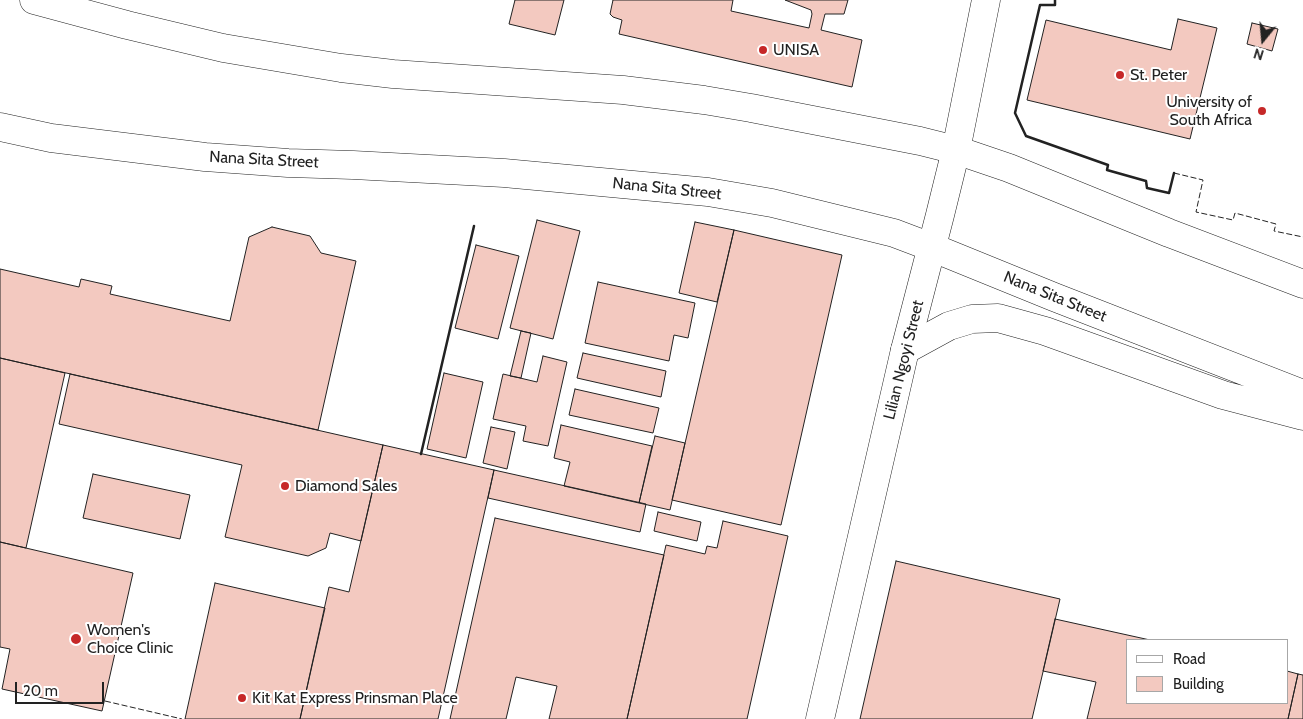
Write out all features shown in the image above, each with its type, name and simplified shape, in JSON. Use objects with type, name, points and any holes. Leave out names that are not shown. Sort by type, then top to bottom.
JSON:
[{"type":"main road","points":[[34,0],[223,48],[341,68],[393,74],[623,90],[704,100],[910,139],[956,150],[1009,168],[1187,240],[1303,284]]},
{"type":"main road","name":"Lilian Ngoyi Street","points":[[820,719],[905,350],[956,150],[986,0]]},
{"type":"main road","name":"Nana Sita Street","points":[[0,127],[51,138],[205,157],[288,163],[353,164],[504,173],[708,192],[782,205],[894,233],[1303,394]]},
{"type":"main road","points":[[905,350],[949,326],[972,319],[998,318],[1045,330],[1223,395],[1303,416]]},
{"type":"building","points":[[515,0],[564,0],[555,35],[509,24]]},
{"type":"building","name":"UNISA","points":[[613,0],[733,0],[731,11],[809,28],[811,10],[785,0],[848,0],[844,14],[825,14],[821,30],[862,40],[852,87],[619,34],[622,20],[610,14]]},
{"type":"building","name":"St. Peter","points":[[1178,19],[1217,28],[1190,139],[1027,100],[1046,20],[1171,50]]},
{"type":"building","points":[[1252,23],[1278,29],[1272,51],[1247,44]]},
{"type":"building","points":[[537,220],[580,231],[553,339],[510,328]]},
{"type":"building","points":[[695,222],[734,230],[717,302],[679,293]]},
{"type":"building","points":[[272,227],[310,236],[321,253],[356,261],[318,430],[0,358],[0,269],[79,287],[81,279],[112,286],[110,294],[230,321],[249,237]]},
{"type":"building","points":[[734,230],[842,255],[781,525],[672,500]]},
{"type":"building","points":[[476,245],[519,256],[498,339],[455,328]]},
{"type":"building","points":[[598,282],[695,303],[688,338],[674,335],[669,361],[585,343]]},
{"type":"building","points":[[521,331],[531,333],[521,378],[510,376]]},
{"type":"building","points":[[583,353],[666,371],[661,397],[577,378]]},
{"type":"building","points":[[543,356],[567,362],[548,446],[523,441],[526,426],[493,419],[503,374],[537,382]]},
{"type":"building","points":[[0,358],[65,373],[26,548],[0,542]]},
{"type":"building","points":[[444,373],[483,382],[466,458],[427,449]]},
{"type":"building","points":[[70,374],[383,445],[361,541],[330,533],[326,548],[308,556],[225,537],[242,465],[59,424]]},
{"type":"building","points":[[575,389],[659,408],[653,433],[569,415]]},
{"type":"building","points":[[561,425],[652,446],[639,503],[564,486],[570,462],[554,458]]},
{"type":"building","points":[[491,427],[515,432],[507,469],[483,463]]},
{"type":"building","points":[[655,436],[685,443],[670,510],[639,503]]},
{"type":"building","points":[[383,445],[494,470],[438,719],[300,719],[329,587],[349,592]]},
{"type":"building","points":[[494,470],[646,504],[640,532],[488,498]]},
{"type":"building","points":[[93,474],[190,495],[180,539],[83,518]]},
{"type":"building","points":[[658,512],[701,522],[697,541],[654,531]]},
{"type":"building","points":[[495,518],[664,555],[627,719],[549,719],[557,686],[516,677],[506,719],[450,719]]},
{"type":"building","points":[[723,521],[788,536],[747,719],[627,719],[666,545],[705,554],[707,546],[717,548]]},
{"type":"building","points":[[0,542],[133,573],[102,711],[2,689],[10,649],[0,647]]},
{"type":"building","points":[[896,561],[1060,599],[1032,719],[860,719]]},
{"type":"building","points":[[215,583],[325,608],[300,719],[185,719]]},
{"type":"building","points":[[1055,619],[1145,639],[1126,639],[1126,704],[1288,704],[1288,671],[1298,674],[1288,719],[1087,719],[1096,682],[1043,671]]},
{"type":"building","points":[[1298,674],[1303,675],[1303,719],[1288,719]]},
{"type":"fence","points":[[1174,173],[1203,180],[1196,212],[1233,220],[1235,213],[1276,224],[1274,231],[1303,237]]},
{"type":"fence","points":[[105,701],[182,719]]},
{"type":"wall","points":[[1055,0],[1055,5],[1040,5],[1015,113],[1026,136],[1108,165],[1107,170],[1146,181],[1147,188],[1169,193],[1174,173]]},
{"type":"wall","points":[[421,454],[474,226]]},
{"type":"place","name":"UNISA","points":[[763,50]]},
{"type":"place","name":"St. Peter","points":[[1120,75]]},
{"type":"place","name":"University of South Africa","points":[[1262,111]]},
{"type":"place","name":"Diamond Sales","points":[[285,486]]},
{"type":"place","name":"Women's Choice Clinic","points":[[76,639]]},
{"type":"place","name":"Kit Kat Express Prinsman Place","points":[[242,698]]}]
